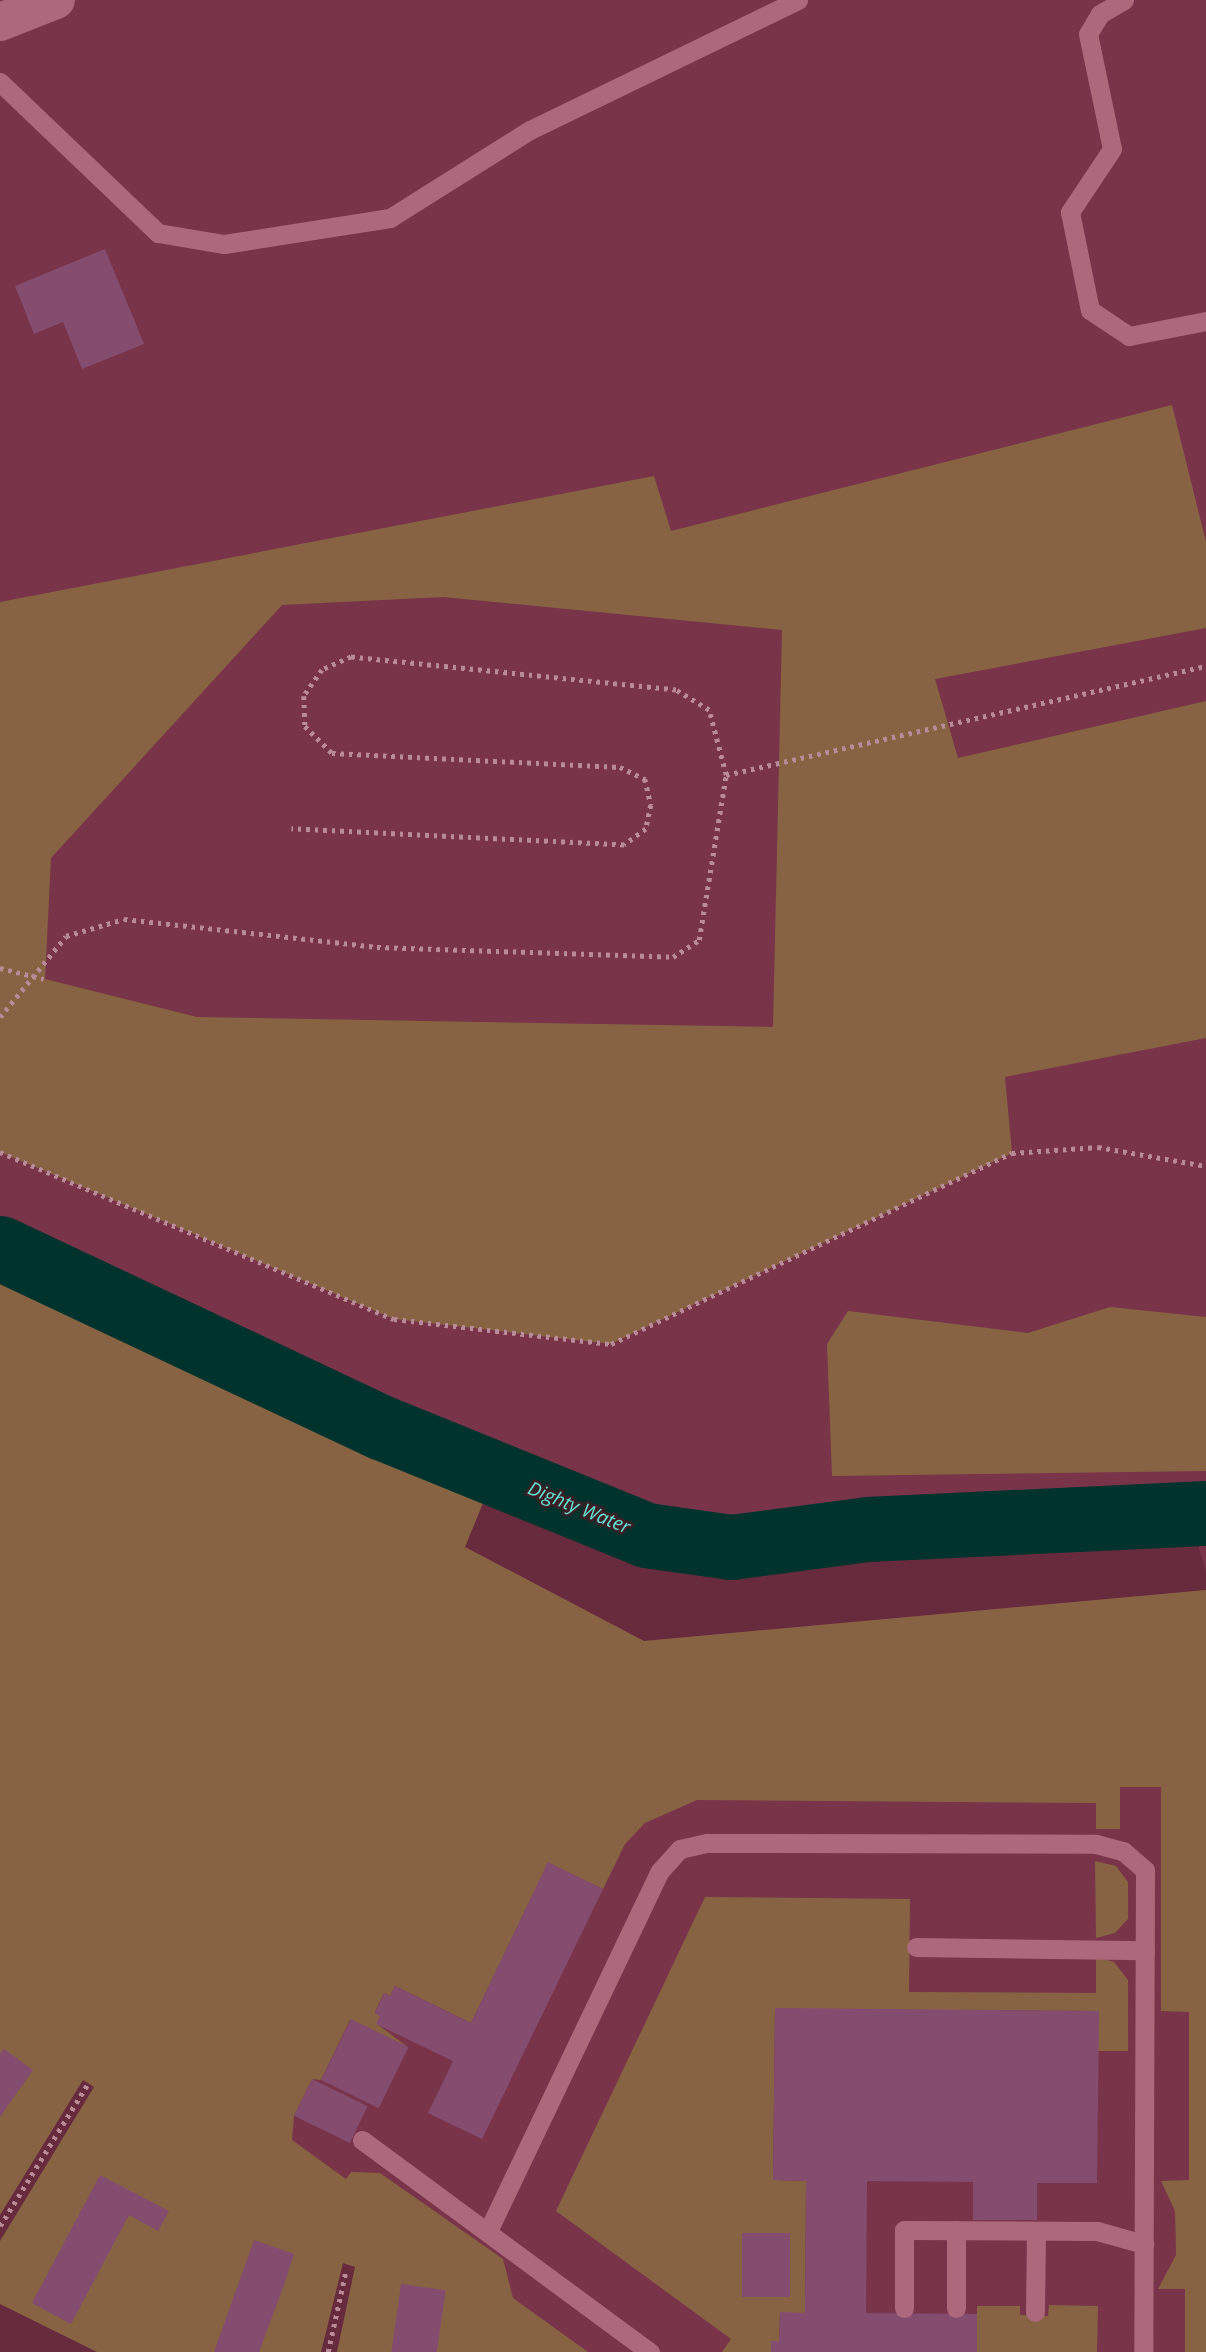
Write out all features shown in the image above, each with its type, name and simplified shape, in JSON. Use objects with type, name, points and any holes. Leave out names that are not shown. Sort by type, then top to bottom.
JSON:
[{"type":"street","points":[[0,22],[57,0]]},
{"type":"lane","points":[[0,82],[158,233],[224,244],[390,218],[530,130],[798,0]]},
{"type":"lane","points":[[1124,0],[1100,14],[1088,34],[1112,149],[1070,212],[1090,310],[1129,336],[1206,321]]},
{"type":"lane","points":[[489,2230],[660,1871],[680,1849],[708,1843],[1096,1844],[1123,1851],[1145,1870],[1143,2352]]},
{"type":"lane","points":[[915,1947],[1145,1950]]},
{"type":"lane","points":[[362,2140],[489,2230],[650,2352]]},
{"type":"lane","points":[[904,2308],[904,2230],[1097,2231],[1144,2244]]},
{"type":"lane","points":[[956,2230],[956,2308]]},
{"type":"lane","points":[[1035,2312],[1036,2231]]},
{"type":"path","points":[[1,1013],[35,976],[66,936],[124,919],[377,947],[673,957],[699,940],[726,775],[709,710],[676,690],[351,657],[322,670],[304,696],[305,726],[332,753],[620,767],[645,779],[651,805],[646,829],[624,845],[291,829]]},
{"type":"path","points":[[726,775],[1206,666]]},
{"type":"path","points":[[0,968],[44,979]]},
{"type":"path","points":[[0,1152],[394,1320],[611,1343],[1012,1153],[1098,1146],[1206,1166]]},
{"type":"path","points":[[0,2226],[87,2085]]},
{"type":"path","points":[[328,2352],[346,2270]]},
{"type":"shaded area","points":[[0,0],[1206,0],[1206,1571],[1188,1514],[867,1529],[731,1547],[646,1535],[383,1428],[0,1248]]},
{"type":"shaded area","points":[[1172,405],[1206,542],[1206,628],[935,679],[958,758],[1206,701],[1206,1038],[1005,1077],[1012,1153],[611,1344],[394,1319],[0,1152],[0,602],[654,476],[671,531]],"holes":[[[443,597],[782,630],[773,1027],[197,1017],[45,979],[51,858],[282,605]]]},
{"type":"shaded area","points":[[0,1248],[383,1428],[495,1474],[465,1547],[644,1641],[1206,1590],[1206,2352],[1185,2352],[1185,2289],[1158,2289],[1176,2255],[1175,2211],[1161,2181],[1189,2180],[1189,2012],[1161,2011],[1161,1787],[1120,1787],[1120,1829],[1096,1829],[1096,1803],[697,1800],[645,1823],[625,1844],[603,1889],[548,1863],[471,2023],[395,1986],[390,1996],[384,1993],[375,2012],[380,2016],[377,2024],[408,2047],[350,2020],[321,2080],[312,2079],[294,2116],[292,2140],[346,2179],[351,2172],[380,2173],[503,2259],[513,2298],[588,2352],[337,2352],[355,2267],[343,2263],[321,2352],[97,2352],[0,2304],[0,2241],[94,2087],[83,2080],[0,2215]]},
{"type":"shaded area","points":[[1110,1307],[1206,1317],[1206,1471],[832,1476],[827,1344],[848,1311],[1028,1333]]},
{"type":"shaded area","points":[[465,1547],[644,1641],[1206,1590],[1206,2352],[580,2352],[194,2132]]},
{"type":"shaded area","points":[[1095,1861],[1116,1866],[1128,1882],[1128,1919],[1115,1933],[1096,1938]]},
{"type":"shaded area","points":[[705,1897],[910,1899],[909,1992],[1096,1993],[1096,1957],[1114,1962],[1128,1980],[1128,2051],[1098,2051],[1098,2011],[775,2009],[773,2180],[806,2181],[805,2313],[780,2313],[779,2341],[771,2341],[771,2352],[722,2352],[731,2339],[556,2211]]},
{"type":"shaded area","points":[[1049,2305],[1098,2306],[1097,2352],[977,2352],[977,2306],[1020,2306],[1020,2315],[1048,2316]]},
{"type":"building","points":[[105,249],[144,344],[82,369],[63,322],[34,334],[15,286]]},
{"type":"building","points":[[548,1862],[603,1889],[482,2139],[428,2113],[453,2061],[376,2024],[380,2016],[375,2013],[384,1993],[390,1996],[395,1986],[471,2023]]},
{"type":"building","points":[[775,2008],[1099,2011],[1097,2183],[1037,2183],[1037,2220],[973,2220],[973,2182],[867,2181],[866,2313],[977,2314],[977,2352],[771,2352],[771,2341],[779,2341],[780,2312],[805,2313],[806,2181],[773,2180]]},
{"type":"building","points":[[351,2019],[409,2047],[379,2108],[321,2080]]},
{"type":"building","points":[[4,2049],[33,2070],[0,2117],[0,2054]]},
{"type":"building","points":[[312,2079],[368,2106],[350,2143],[294,2116]]},
{"type":"building","points":[[100,2175],[169,2211],[158,2231],[129,2215],[71,2324],[32,2303]]},
{"type":"building","points":[[742,2233],[790,2233],[790,2297],[742,2297]]},
{"type":"building","points":[[254,2240],[294,2254],[284,2285],[259,2352],[214,2352]]},
{"type":"building","points":[[401,2284],[446,2290],[437,2352],[391,2352]]},
{"type":"waterway","name":"Dighty Water","points":[[0,1248],[383,1428],[646,1535],[731,1547],[867,1529],[1206,1513]]}]
